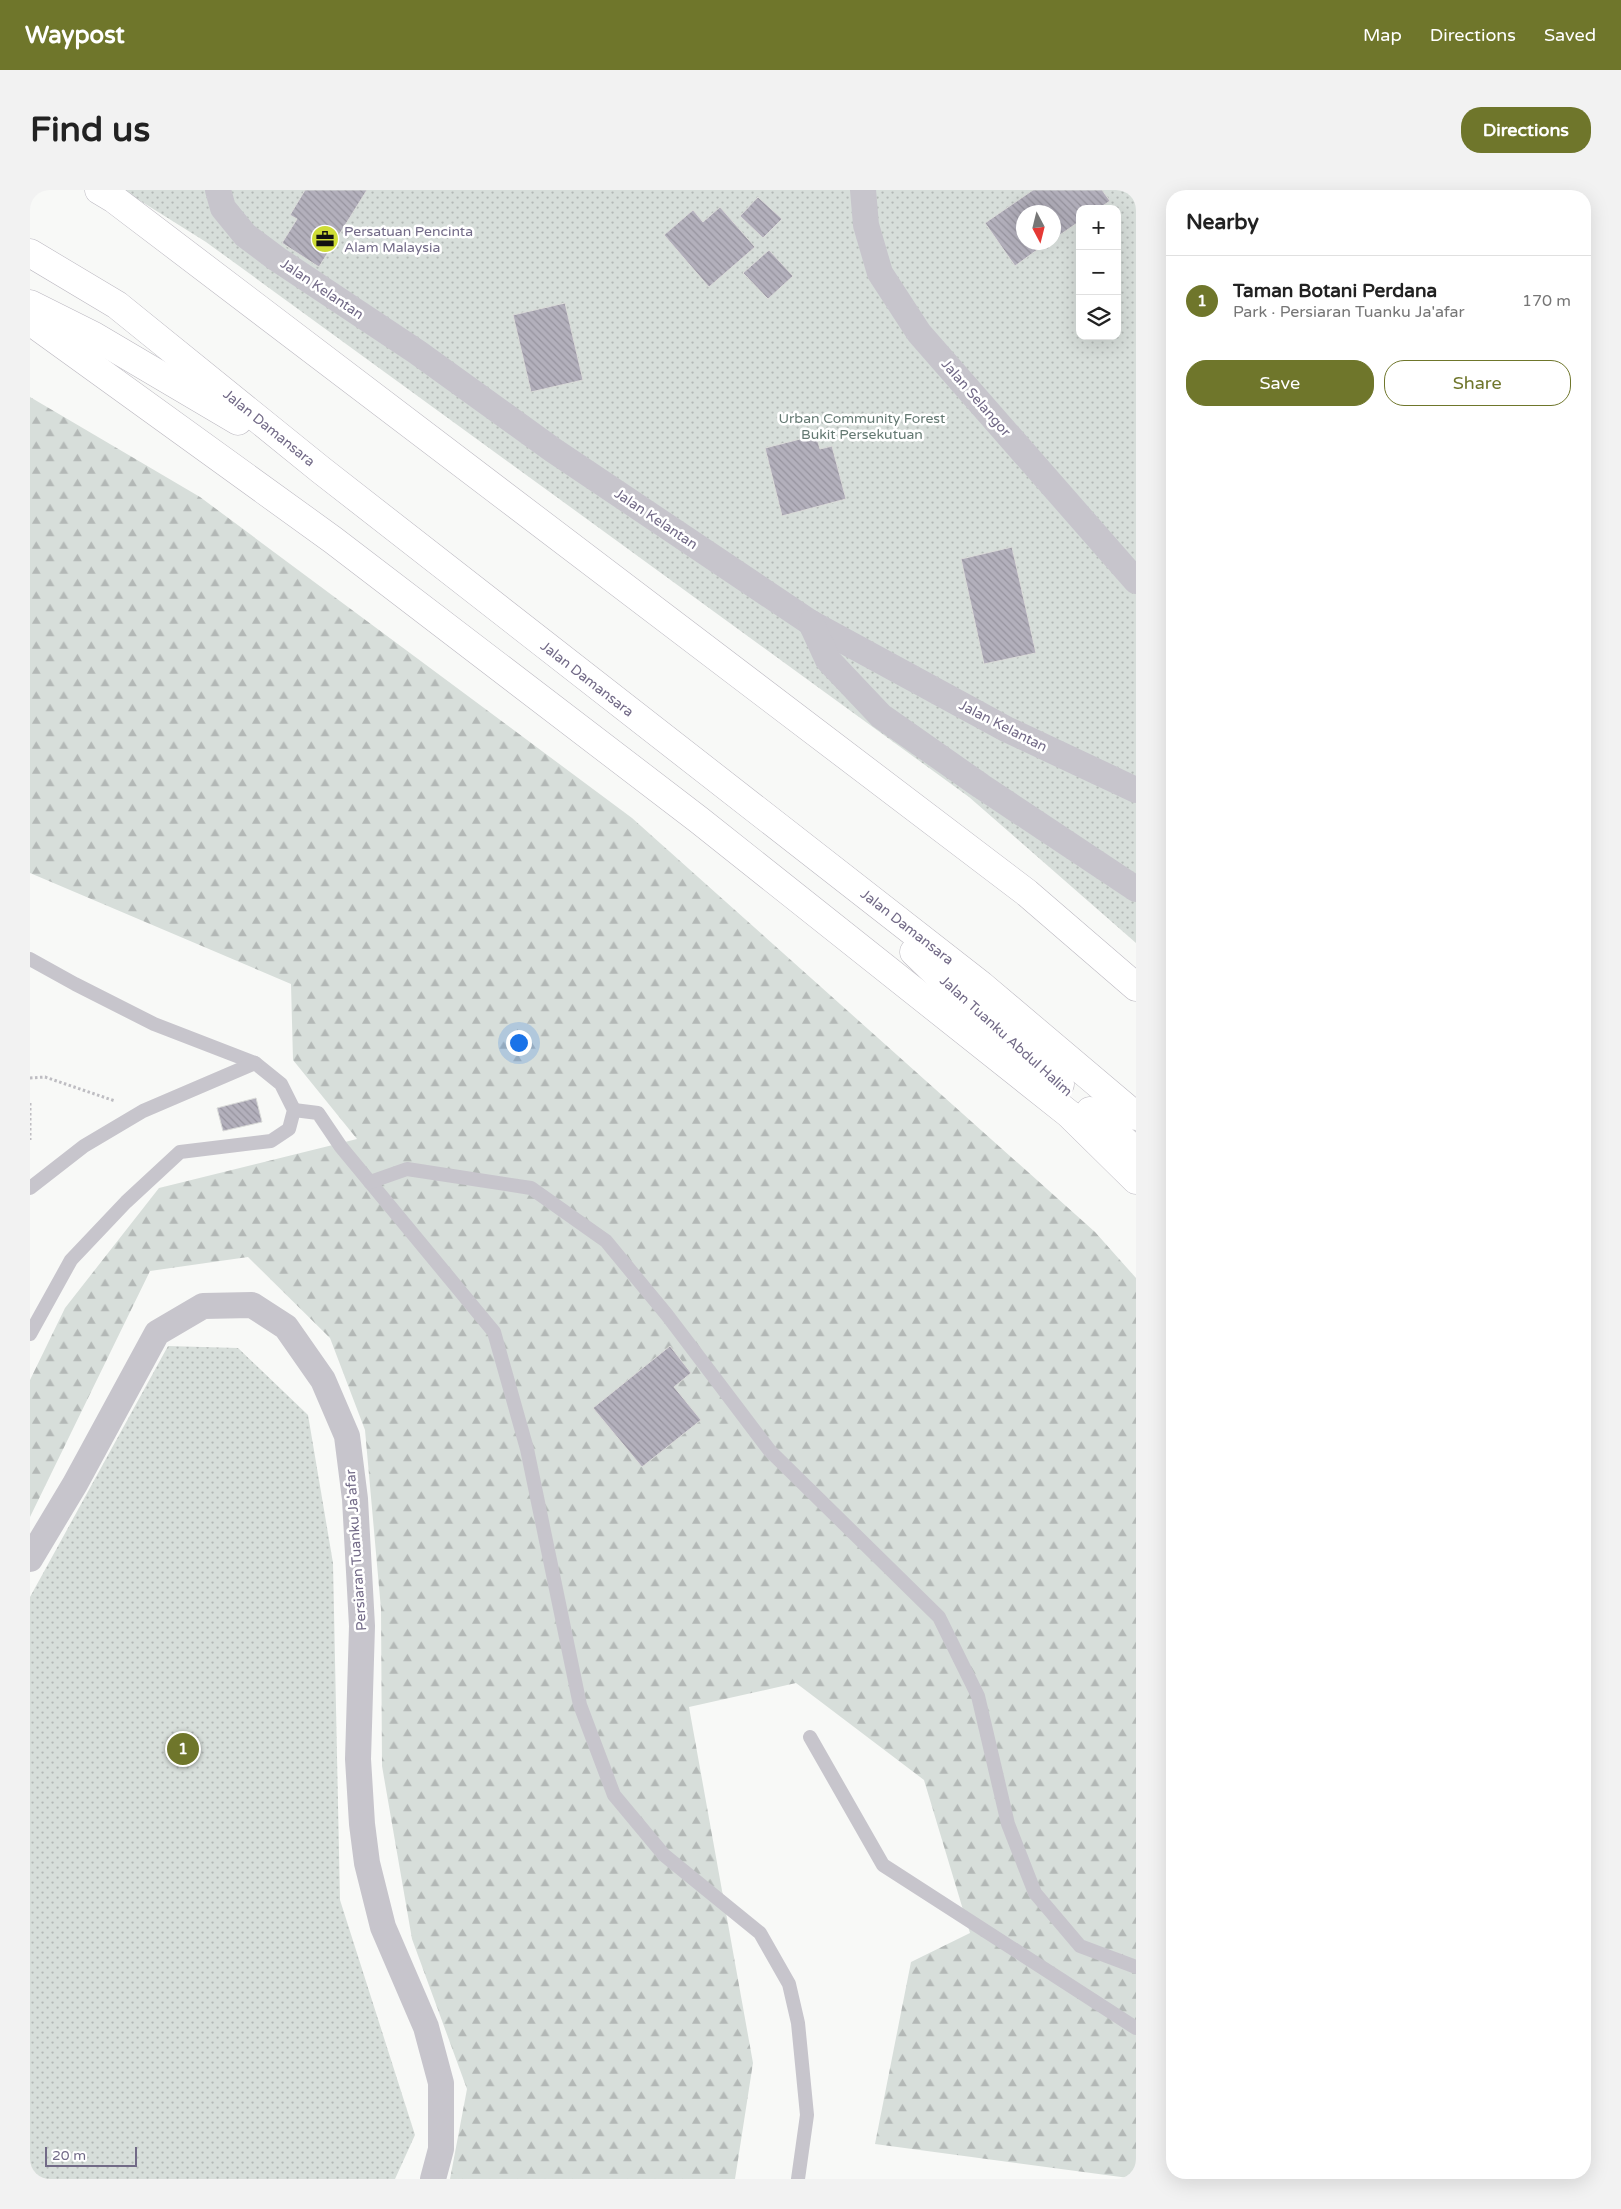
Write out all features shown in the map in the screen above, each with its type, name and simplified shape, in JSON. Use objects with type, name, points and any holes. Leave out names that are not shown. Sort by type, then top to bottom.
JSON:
[{"type":"main road","points":[[107,193],[1019,887],[1136,987]]},
{"type":"main road","name":"Jalan Damansara","points":[[30,253],[117,306],[321,470],[813,856],[981,985],[1136,1116]]},
{"type":"main road","points":[[30,304],[94,336],[321,470]]},
{"type":"main road","points":[[30,321],[333,540],[699,820],[1069,1114],[1136,1180]]},
{"type":"main road","name":"Jalan Tuanku Abdul Halim","points":[[813,856],[970,1006],[1136,1151]]},
{"type":"street","name":"Jalan Kelantan","points":[[218,190],[223,208],[245,235],[277,259],[417,352],[553,450],[812,623],[1006,729],[1136,790]]},
{"type":"street","name":"Jalan Selangor","points":[[863,190],[866,225],[880,273],[919,333],[1136,581]]},
{"type":"street","points":[[812,623],[828,660],[881,716],[981,786],[1136,889]]},
{"type":"street","name":"Persiaran Tuanku Ja'afar","points":[[30,1559],[75,1484],[157,1333],[203,1306],[252,1305],[286,1327],[323,1380],[347,1436],[355,1499],[362,1626],[358,1759],[362,1824],[367,1863],[383,1927],[426,2027],[441,2083],[441,2149],[433,2179]]},
{"type":"lane","points":[[30,959],[154,1024],[255,1063],[281,1084],[294,1110],[289,1129],[271,1141],[181,1154],[180,1152],[126,1202],[71,1260],[30,1334]]},
{"type":"lane","points":[[30,1188],[84,1146],[143,1111],[255,1063]]},
{"type":"lane","points":[[294,1110],[318,1113],[341,1147],[494,1332],[528,1449],[580,1705],[614,1795],[664,1855],[760,1933],[789,1984],[798,2023],[807,2115],[798,2179]]},
{"type":"lane","points":[[370,1182],[407,1169],[531,1188],[606,1241],[667,1315],[770,1451],[939,1617],[978,1696],[1008,1824],[1036,1892],[1080,1946],[1136,1967]]},
{"type":"lane","points":[[810,1736],[883,1865],[1136,2028]]},
{"type":"path","points":[[30,1078],[45,1076],[143,1111]]},
{"type":"path","points":[[30,1103],[30,1140]]},
{"type":"green space","name":"Urban Community Forest Bukit Persekutuan","points":[[123,190],[1136,190],[1136,943],[969,797],[206,242]]},
{"type":"green space","points":[[30,397],[200,497],[632,818],[1095,1232],[1136,1278],[1136,2179],[875,2144],[911,1962],[970,1933],[924,1780],[796,1683],[689,1707],[753,2063],[735,2179],[450,2179],[467,2089],[412,1939],[382,1766],[381,1609],[365,1430],[330,1338],[248,1257],[150,1271],[30,1517],[30,1380],[65,1308],[159,1188],[357,1139],[293,1060],[291,984],[30,873]]},
{"type":"green space","points":[[168,1346],[238,1348],[308,1415],[333,1563],[340,1900],[415,2135],[395,2179],[30,2179],[30,1597]]},
{"type":"building","points":[[305,190],[367,190],[319,267],[282,243],[297,219],[290,215]]},
{"type":"building","points":[[1033,190],[1102,190],[1110,201],[1104,205],[1076,205],[1076,224],[1061,234],[1061,205],[1016,205],[1016,250],[1037,250],[1015,266],[985,223]]},
{"type":"building","points":[[758,197],[782,219],[763,238],[740,216]]},
{"type":"building","points":[[720,207],[755,247],[709,287],[664,235],[693,210],[703,222]]},
{"type":"building","points":[[769,250],[793,276],[768,299],[743,273]]},
{"type":"building","points":[[565,303],[583,380],[531,392],[513,315]]},
{"type":"building","points":[[816,435],[820,449],[832,446],[846,499],[782,516],[765,448]]},
{"type":"building","points":[[1012,547],[1036,653],[984,664],[961,559]]},
{"type":"building","points":[[256,1098],[262,1122],[223,1131],[217,1108]]},
{"type":"building","points":[[670,1346],[691,1373],[674,1387],[701,1420],[642,1467],[593,1408]]},
{"type":"place","name":"Persatuan Pencinta Alam Malaysia","points":[[325,239]]},
{"type":"place","name":"Taman Botani Perdana","points":[[183,1749]]}]
